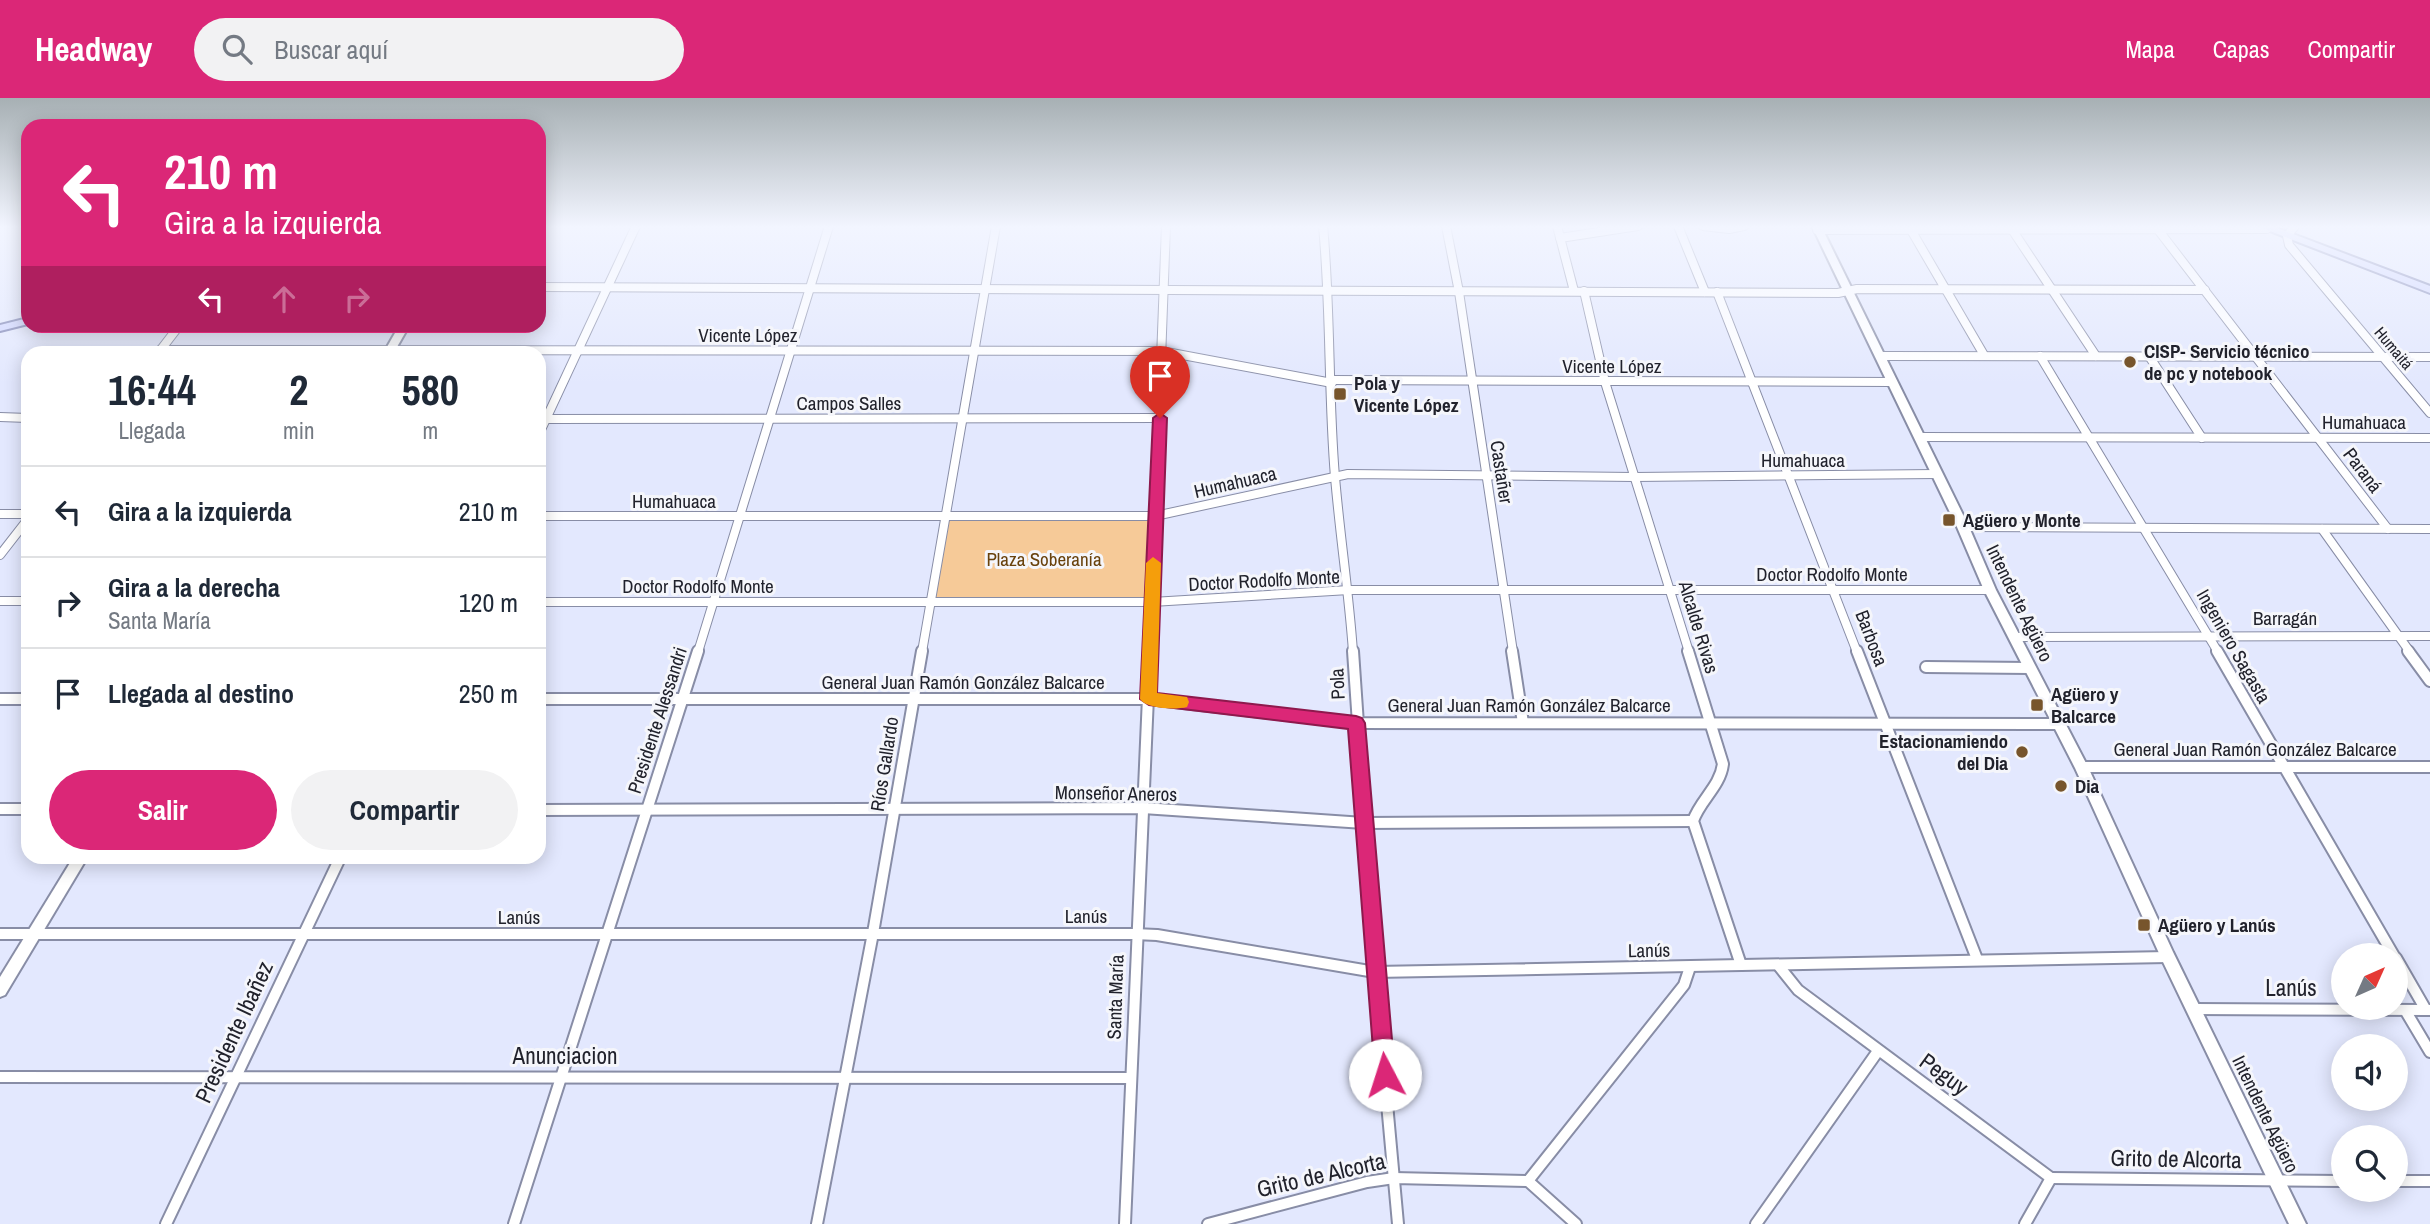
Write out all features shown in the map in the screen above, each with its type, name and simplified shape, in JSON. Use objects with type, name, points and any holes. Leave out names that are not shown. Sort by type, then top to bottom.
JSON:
[{"type":"main road","points":[[2404,279],[2430,290]]},
{"type":"main road","points":[[0,319],[21,314]]},
{"type":"main road","points":[[0,328],[21,323]]},
{"type":"street","points":[[546,411],[611,279]]},
{"type":"street","name":"Presidente Alessandri","points":[[514,1224],[683,700],[813,279]]},
{"type":"street","name":"Ríos Gallardo","points":[[817,1224],[873,933],[987,279]]},
{"type":"street","name":"Santa María","points":[[1125,1224],[1134,934],[1149,699],[1165,279]]},
{"type":"street","name":"Pola","points":[[1328,279],[1335,476],[1349,590],[1375,972],[1398,1224]]},
{"type":"street","name":"Castañer","points":[[1456,279],[1523,723]]},
{"type":"street","name":"Alcalde Rivas","points":[[1575,279],[1723,770],[1694,813],[1693,821]]},
{"type":"street","points":[[1699,279],[1705,292]]},
{"type":"street","name":"Intendente Agüero","points":[[1841,279],[1963,527],[1990,590],[2081,766],[2168,957],[2298,1224]]},
{"type":"street","points":[[1941,279],[1984,355]]},
{"type":"street","points":[[2047,279],[2096,356]]},
{"type":"street","name":"Paraná","points":[[2196,279],[2388,529]]},
{"type":"street","name":"Humaitá","points":[[2316,279],[2430,413]]},
{"type":"street","points":[[546,287],[986,287],[1459,292],[2205,290]]},
{"type":"street","name":"Barbosa","points":[[1717,292],[1977,958]]},
{"type":"street","name":"Vicente López","points":[[546,350],[1161,351],[1331,381],[1892,382]]},
{"type":"street","points":[[1881,356],[2430,357]]},
{"type":"street","name":"Ingeniero Sagasta","points":[[2040,356],[2209,636],[2387,943]]},
{"type":"street","points":[[2150,356],[2202,438]]},
{"type":"street","points":[[0,417],[21,418]]},
{"type":"street","name":"Campos Salles","points":[[546,419],[1160,418]]},
{"type":"street","name":"Humahuaca","points":[[1919,437],[2430,438]]},
{"type":"street","name":"Humahuaca","points":[[546,516],[1155,516],[1335,476],[1937,474]]},
{"type":"street","points":[[0,514],[21,514]]},
{"type":"street","points":[[1963,527],[2430,529]]},
{"type":"street","points":[[0,555],[21,528]]},
{"type":"street","points":[[2322,529],[2430,681]]},
{"type":"street","name":"Doctor Rodolfo Monte","points":[[546,602],[1152,602],[1349,590],[1990,590]]},
{"type":"street","points":[[0,601],[21,601]]},
{"type":"street","name":"Barragán","points":[[2015,637],[2430,636]]},
{"type":"street","points":[[1926,667],[2030,668]]},
{"type":"street","points":[[0,699],[21,699]]},
{"type":"street","name":"General Juan Ramón González Balcarce","points":[[546,699],[1149,699],[1356,723],[2058,724]]},
{"type":"street","name":"General Juan Ramón González Balcarce","points":[[2081,766],[2430,766]]},
{"type":"street","name":"Monseñor Aneros","points":[[546,810],[1143,808],[1364,823],[1693,821]]},
{"type":"street","points":[[0,809],[21,809]]},
{"type":"street","points":[[1693,821],[1741,965]]},
{"type":"street","points":[[0,990],[76,864]]},
{"type":"street","name":"Presidente Ibañez","points":[[166,1224],[337,864]]},
{"type":"street","name":"Lanús","points":[[0,934],[1134,934],[1157,935],[1375,972],[1778,965],[1977,958],[2168,957]]},
{"type":"street","name":"Peguy","points":[[1778,965],[1798,990],[2051,1178]]},
{"type":"street","points":[[1576,1224],[1528,1181],[1684,985],[1690,967]]},
{"type":"street","name":"Ingeniero Sagasta","points":[[2408,978],[2428,1010]]},
{"type":"street","name":"Lanús","points":[[2194,1009],[2331,1010]]},
{"type":"street","name":"Lanús","points":[[2408,1010],[2428,1010]]},
{"type":"street","points":[[2408,1015],[2430,1052]]},
{"type":"street","points":[[1756,1224],[1878,1051]]},
{"type":"street","name":"Anunciacion","points":[[0,1077],[1129,1078]]},
{"type":"street","name":"Grito de Alcorta","points":[[1208,1224],[1367,1182],[1394,1178],[1528,1181]]},
{"type":"street","points":[[2025,1224],[2051,1178]]},
{"type":"street","name":"Grito de Alcorta","points":[[2051,1178],[2331,1181]]},
{"type":"street","points":[[2408,1181],[2430,1181]]},
{"type":"green space","name":"Plaza Soberanía","points":[[946,515],[1155,516],[1152,602],[932,602]]},
{"type":"slow traffic","points":[[1153,563],[1149,699],[1181,702]]},
{"type":"place","name":"CISP- Servicio técnico de pc y notebook","points":[[2130,362]]},
{"type":"place","name":"Pola y Vicente López","points":[[1340,394]]},
{"type":"place","name":"Agüero y Monte","points":[[1949,520]]},
{"type":"place","name":"Agüero y Balcarce","points":[[2037,705]]},
{"type":"place","name":"Estacionamiendo del Dia","points":[[2022,752]]},
{"type":"place","name":"Dia","points":[[2061,786]]},
{"type":"place","name":"Agüero y Lanús","points":[[2144,925]]},
{"type":"route","points":[[1160,418],[1149,699],[1356,723],[1385,1075]]}]
